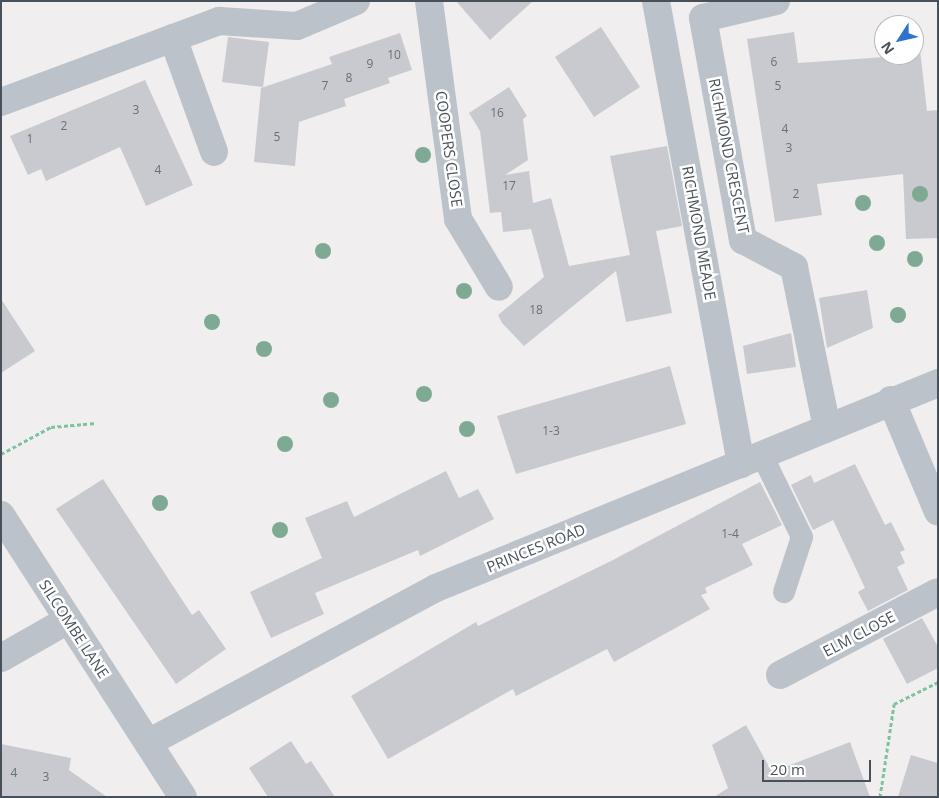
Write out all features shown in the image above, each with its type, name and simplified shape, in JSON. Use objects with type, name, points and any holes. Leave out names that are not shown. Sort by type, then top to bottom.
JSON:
[{"type":"street","points":[[1,102],[219,21],[296,26],[356,1]]},
{"type":"street","name":"COOPERS CLOSE","points":[[429,1],[458,219],[498,286]]},
{"type":"street","name":"RICHMOND MEADE","points":[[656,1],[752,460]]},
{"type":"street","name":"RICHMOND CRESCENT","points":[[776,1],[703,18],[743,240],[794,267],[827,428]]},
{"type":"street","points":[[173,38],[214,152]]},
{"type":"street","name":"PRINCES ROAD","points":[[148,743],[436,588],[752,460],[891,400],[938,383]]},
{"type":"street","points":[[891,400],[938,512]]},
{"type":"street","name":"SILCOMBE LANE","points":[[1,515],[183,797]]},
{"type":"street","name":"ELM CLOSE","points":[[780,675],[938,592]]},
{"type":"street","points":[[1,658],[68,620]]},
{"type":"lane","points":[[752,460],[802,538],[784,592]]},
{"type":"path","points":[[1,454],[51,427],[96,423]]},
{"type":"path","points":[[880,797],[894,704],[938,682]]},
{"type":"building","points":[[456,1],[533,1],[490,40]]},
{"type":"building","points":[[601,27],[640,87],[594,117],[555,57]]},
{"type":"building","points":[[794,32],[798,63],[874,58],[874,65],[922,65],[927,111],[938,110],[938,238],[906,239],[903,174],[817,184],[822,215],[775,222],[747,39]]},
{"type":"building","points":[[400,33],[412,70],[388,78],[390,83],[344,99],[346,106],[299,122],[295,166],[254,162],[261,88],[332,64],[329,57]]},
{"type":"building","points":[[228,37],[269,42],[263,87],[222,82]]},
{"type":"building","points":[[145,80],[193,185],[146,206],[120,147],[46,181],[41,169],[28,175],[10,136]]},
{"type":"building","points":[[509,87],[527,116],[523,119],[528,160],[505,175],[529,171],[533,203],[551,198],[569,266],[630,255],[610,156],[667,146],[682,226],[656,231],[672,313],[626,322],[616,271],[524,346],[502,323],[498,315],[544,277],[531,229],[503,232],[501,212],[490,213],[480,131],[469,113]]},
{"type":"building","points":[[867,290],[873,328],[827,348],[819,298]]},
{"type":"building","points":[[1,299],[35,351],[1,373]]},
{"type":"building","points":[[791,333],[796,367],[747,374],[743,346]]},
{"type":"building","points":[[670,366],[686,424],[516,474],[497,416]]},
{"type":"building","points":[[855,464],[885,525],[891,522],[905,550],[900,552],[905,563],[897,567],[908,590],[868,611],[858,592],[865,588],[833,520],[813,530],[791,485],[811,475],[814,483]]},
{"type":"building","points":[[446,471],[459,498],[478,489],[494,519],[420,556],[418,550],[315,593],[324,614],[271,638],[250,592],[322,558],[305,518],[347,501],[354,517]]},
{"type":"building","points":[[103,479],[192,615],[199,610],[226,649],[176,684],[56,509]]},
{"type":"building","points":[[760,482],[782,525],[742,544],[753,565],[705,588],[707,593],[701,595],[710,609],[614,662],[607,649],[516,696],[513,689],[388,759],[351,696],[476,622],[478,626],[611,561]]},
{"type":"building","points":[[922,618],[938,647],[938,668],[907,684],[883,639]]},
{"type":"building","points":[[746,725],[772,772],[850,742],[870,797],[714,797],[728,788],[712,745]]},
{"type":"building","points":[[291,741],[306,764],[311,761],[335,797],[268,797],[249,768]]},
{"type":"building","points":[[1,744],[71,758],[69,770],[107,797],[1,797]]},
{"type":"building","points":[[911,755],[938,763],[938,797],[898,797]]}]
